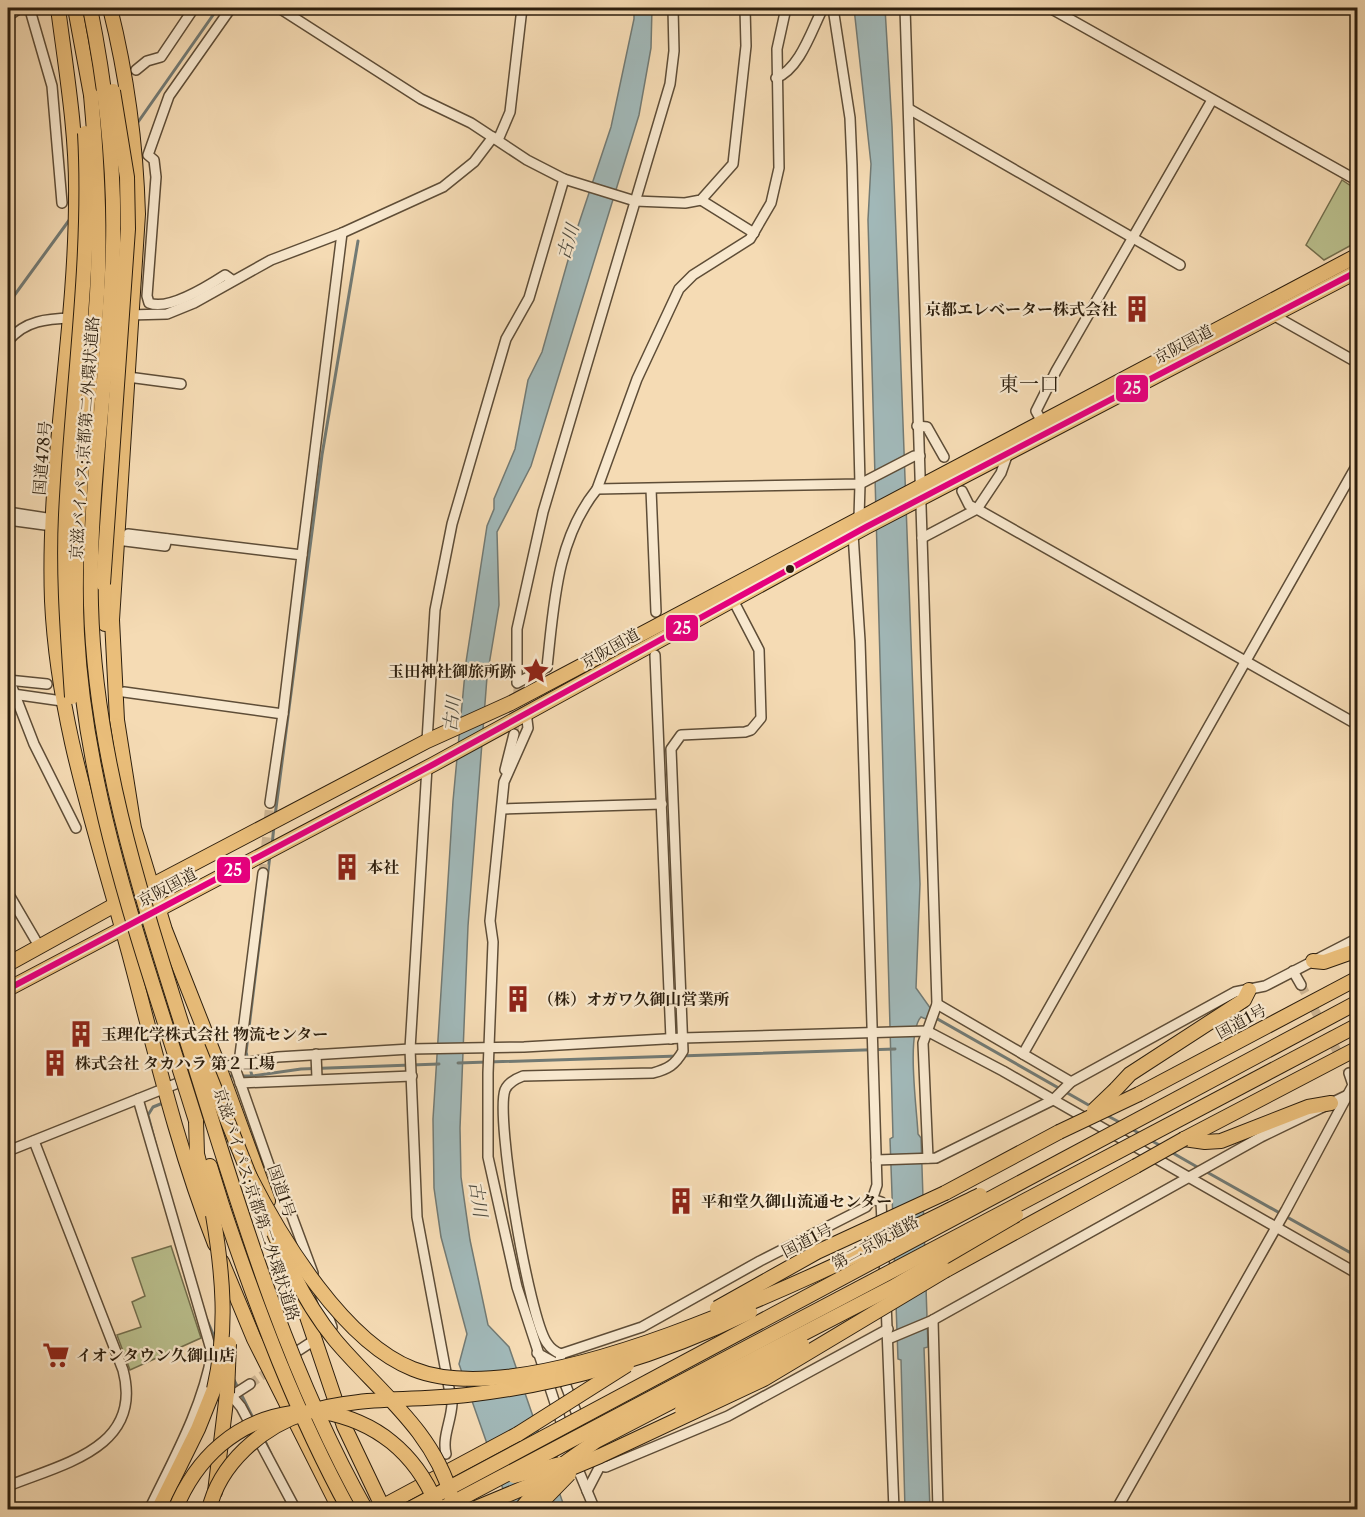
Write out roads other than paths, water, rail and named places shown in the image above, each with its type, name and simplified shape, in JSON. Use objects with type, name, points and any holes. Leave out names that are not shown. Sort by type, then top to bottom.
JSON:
[{"type":"highway","name":"国道478号","points":[[58,8],[69,90],[76,195],[70,318],[49,522],[52,600],[67,699]]},
{"type":"highway","name":"京滋バイパス;京都第二外環状道路","points":[[75,8],[91,95],[97,174],[98,249],[76,555],[81,679],[93,765],[112,847],[243,1266],[284,1376],[305,1424],[349,1509]]},
{"type":"highway","name":"京滋バイパス;京都第二外環状道路","points":[[91,8],[106,103],[114,210],[109,326],[93,492],[92,639],[108,762],[276,1317],[317,1416],[366,1509]]},
{"type":"highway","points":[[91,8],[115,100],[124,152],[128,200],[127,252],[103,585],[104,620],[119,689]]},
{"type":"highway","points":[[110,8],[128,89],[137,172],[137,247],[128,377],[122,537],[112,620],[127,794],[151,886]]},
{"type":"highway","points":[[91,95],[85,124],[88,177],[66,518],[67,699],[74,760],[195,1190],[234,1293],[276,1386],[340,1509]]},
{"type":"highway","name":"京阪国道","points":[[918,493],[1041,420],[1358,255]]},
{"type":"highway","name":"京阪国道","points":[[8,964],[114,905],[430,739],[512,703],[863,520],[1008,453],[1358,271]]},
{"type":"highway","name":"京阪国道","points":[[8,989],[430,766],[510,720],[733,600],[853,534],[863,520]]},
{"type":"highway","name":"国道1号","points":[[151,886],[152,911],[231,1065],[332,1396],[381,1508],[537,1422],[750,1288],[867,1228],[945,1193],[1358,978]]},
{"type":"highway","points":[[152,911],[249,1175],[283,1255],[307,1301],[336,1340],[425,1441],[446,1480],[453,1509]]},
{"type":"highway","points":[[1313,961],[1324,962],[1358,950]]},
{"type":"highway","points":[[1065,1129],[1100,1106],[1130,1074],[1245,1000],[1249,990]]},
{"type":"highway","name":"第二京阪道路","points":[[408,1509],[1358,1002]]},
{"type":"highway","name":"第二京阪道路","points":[[439,1509],[1358,1025]]},
{"type":"highway","points":[[474,1509],[639,1438],[764,1379],[946,1270],[1184,1139],[1358,1048]]},
{"type":"highway","points":[[1184,1139],[1206,1142],[1221,1141],[1308,1107],[1330,1103]]},
{"type":"highway","points":[[212,1509],[220,1482],[241,1453],[268,1431],[304,1413],[341,1405],[470,1394],[536,1383],[603,1367],[713,1328],[1141,1117]]},
{"type":"highway","points":[[196,1121],[197,1154],[217,1240],[228,1306],[230,1358],[212,1509]]},
{"type":"highway","points":[[534,1509],[557,1484],[591,1458],[754,1371],[1152,1135]]},
{"type":"highway","points":[[249,1175],[286,1241],[352,1324],[381,1351],[397,1361],[442,1378],[461,1380],[509,1377],[612,1353],[660,1338],[750,1303],[854,1258]]},
{"type":"highway","points":[[158,1509],[207,1408],[219,1369],[224,1319],[217,1240]]},
{"type":"highway","points":[[520,1509],[552,1472],[596,1442],[893,1287]]},
{"type":"highway","points":[[175,1509],[200,1466],[224,1441],[253,1424],[304,1411],[341,1415],[374,1429],[390,1440],[416,1466],[439,1509]]},
{"type":"highway","points":[[422,1509],[470,1488],[557,1465],[639,1438]]},
{"type":"street","points":[[8,16],[20,8],[30,10],[52,86],[63,173],[62,203]]},
{"type":"street","points":[[136,70],[147,61],[161,57],[194,8]]},
{"type":"street","points":[[231,8],[169,96],[148,154],[154,160],[156,177],[147,296],[149,303],[155,305],[204,288],[225,275],[232,280]]},
{"type":"street","points":[[279,8],[421,99],[496,138],[527,160],[566,180],[633,200],[685,203],[701,200],[730,169],[735,155],[746,46],[745,8]]},
{"type":"street","points":[[8,341],[14,334],[38,320],[167,314],[194,303],[271,260],[342,233],[443,187],[474,162],[496,138],[510,112],[522,8]]},
{"type":"street","points":[[547,667],[517,683],[520,622],[543,512],[633,200],[670,84],[674,51],[673,8]]},
{"type":"street","points":[[547,667],[562,559],[575,523],[597,489],[637,379],[679,289],[693,275],[743,244],[754,233],[771,203],[778,174],[777,50],[786,8]]},
{"type":"street","points":[[776,78],[785,75],[793,64],[823,8]]},
{"type":"street","points":[[832,8],[850,130],[863,520]]},
{"type":"street","points":[[905,8],[918,493],[922,538],[937,1006],[925,1030],[923,1043],[927,1159]]},
{"type":"street","points":[[1050,8],[1358,181]]},
{"type":"street","points":[[80,148],[121,90]]},
{"type":"street","points":[[1041,420],[1036,411],[1212,100]]},
{"type":"street","points":[[909,109],[1180,265]]},
{"type":"street","points":[[430,739],[435,610],[452,524],[506,339],[529,298],[566,180]]},
{"type":"street","points":[[701,200],[754,233]]},
{"type":"street","points":[[270,803],[284,714],[342,233]]},
{"type":"street","points":[[1273,315],[1358,363]]},
{"type":"street","points":[[128,377],[181,384]]},
{"type":"street","points":[[917,426],[927,427],[944,457]]},
{"type":"street","points":[[922,538],[977,509],[1001,473],[1008,453]]},
{"type":"street","points":[[597,489],[863,483],[917,456]]},
{"type":"street","points":[[1023,1054],[1358,463]]},
{"type":"street","points":[[651,489],[656,612]]},
{"type":"street","points":[[962,491],[969,505],[1358,725]]},
{"type":"street","points":[[8,512],[49,522]]},
{"type":"street","points":[[8,520],[49,522]]},
{"type":"street","points":[[733,600],[759,650],[763,710],[761,718],[757,724],[745,732],[681,735],[671,749],[683,1051],[667,1070],[523,1076],[511,1082],[506,1089],[506,1130],[517,1233],[543,1337],[555,1352],[561,1354],[611,1340],[642,1327],[866,1207],[877,1185],[860,641],[853,534]]},
{"type":"street","points":[[122,537],[165,546],[166,539],[302,555]]},
{"type":"street","points":[[519,679],[524,629],[520,622]]},
{"type":"street","points":[[656,655],[670,1040]]},
{"type":"street","points":[[547,667],[564,674]]},
{"type":"street","points":[[47,684],[8,678],[34,744],[76,828]]},
{"type":"street","points":[[119,689],[157,691],[161,698],[284,714]]},
{"type":"street","points":[[13,694],[67,699]]},
{"type":"street","points":[[504,782],[528,728],[526,712]]},
{"type":"street","points":[[514,734],[504,773],[490,921],[493,942],[486,1048],[488,1157],[517,1287],[537,1353],[579,1475],[595,1509]]},
{"type":"street","points":[[430,766],[412,1076],[417,1217],[452,1404],[443,1442],[446,1454]]},
{"type":"street","points":[[502,809],[662,804]]},
{"type":"street","points":[[250,861],[257,870],[260,902]]},
{"type":"street","points":[[262,873],[260,902],[231,1065],[240,1083],[269,1164],[283,1192],[332,1327],[328,1330]]},
{"type":"street","points":[[8,892],[39,946]]},
{"type":"street","points":[[876,1160],[936,1158],[1055,1098],[1070,1083],[1235,992],[1265,986],[1358,938]]},
{"type":"street","points":[[1293,971],[1301,985]]},
{"type":"street","points":[[937,1006],[1070,1083]]},
{"type":"street","points":[[8,1151],[231,1065],[316,1053],[925,1030],[1055,1098],[1191,1177],[1278,1223],[1358,1274]]},
{"type":"street","points":[[316,1053],[317,1078]]},
{"type":"street","points":[[240,1083],[317,1078],[412,1076]]},
{"type":"street","points":[[1116,1509],[1286,1210],[1348,1095],[1353,1079]]},
{"type":"street","points":[[890,1340],[932,1321],[1212,1165],[1358,1090]]},
{"type":"street","points":[[138,1099],[212,1353],[207,1381],[192,1422],[149,1509]]},
{"type":"street","points":[[8,1486],[83,1457],[97,1448],[119,1424],[126,1396],[123,1370],[34,1141]]},
{"type":"street","points":[[872,1199],[881,1203],[890,1340],[894,1509]]},
{"type":"street","points":[[730,1278],[787,1384]]},
{"type":"street","points":[[932,1321],[938,1509]]},
{"type":"street","points":[[600,1466],[614,1464],[728,1416],[888,1329]]},
{"type":"street","points":[[290,1356],[310,1343]]},
{"type":"street","points":[[537,1353],[559,1365]]},
{"type":"street","points":[[561,1354],[559,1365],[600,1466],[587,1491]]},
{"type":"street","points":[[207,1381],[223,1386],[233,1395],[296,1509]]},
{"type":"street","points":[[233,1395],[250,1384]]},
{"type":"water","points":[[634,8],[652,8],[651,48],[639,115],[531,466],[497,532],[499,605],[487,677],[468,926],[460,1128],[461,1177],[470,1240],[488,1325],[509,1347],[565,1509],[510,1509],[459,1364],[467,1334],[441,1237],[434,1188],[433,1119],[453,801],[466,662],[487,526],[494,509],[494,499],[515,449],[528,380],[542,352],[576,232],[611,127],[634,19]]},
{"type":"water","points":[[854,8],[885,8],[892,126],[920,884],[916,988],[931,1009],[926,1019],[921,1017],[917,1026],[913,1055],[918,1134],[921,1138],[928,1347],[924,1348],[930,1509],[905,1509],[901,1360],[898,1359],[890,1139],[893,1137],[868,220],[871,164]]},
{"type":"waterway","points":[[136,125],[218,8]]},
{"type":"waterway","points":[[8,304],[70,219]]},
{"type":"waterway","points":[[275,816],[322,455],[358,241]]},
{"type":"waterway","points":[[272,846],[274,825]]},
{"type":"waterway","points":[[252,1076],[246,1052],[270,855]]},
{"type":"waterway","points":[[934,1017],[1092,1107]]},
{"type":"waterway","points":[[458,1063],[895,1049]]},
{"type":"waterway","points":[[227,1076],[252,1076],[301,1069],[439,1064]]},
{"type":"waterway","points":[[157,1150],[148,1115],[153,1107],[163,1103]]},
{"type":"waterway","points":[[1106,1115],[1121,1123]]},
{"type":"waterway","points":[[1130,1128],[1142,1135]]},
{"type":"waterway","points":[[1150,1140],[1163,1147]]},
{"type":"waterway","points":[[1171,1152],[1199,1168]]},
{"type":"waterway","points":[[1205,1171],[1358,1257]]},
{"type":"waterway","points":[[207,1320],[216,1341]]},
{"type":"waterway","points":[[234,1380],[254,1420]]},
{"type":"waterway","points":[[264,1439],[271,1454]]},
{"type":"tunnel","points":[[514,734],[519,679]]},
{"type":"tunnel","points":[[263,873],[270,803]]},
{"type":"tunnel","points":[[1301,985],[1349,1073]]},
{"type":"tunnel","points":[[250,1384],[273,1368]]},
{"type":"place","name":"京都エレベーター株式会社","points":[[1137,309]]},
{"type":"place","name":"玉田神社御旅所跡","points":[[536,671]]},
{"type":"place","name":"本社","points":[[347,867]]},
{"type":"place","name":"（株）オガワ久御山営業所","points":[[518,999]]},
{"type":"place","name":"玉理化学株式会社 物流センター","points":[[81,1034]]},
{"type":"place","name":"株式会社 タカハラ 第２工場","points":[[55,1063]]},
{"type":"place","name":"平和堂久御山流通センター","points":[[681,1201]]},
{"type":"place","name":"イオンタウン久御山店","points":[[56,1355]]},
{"type":"district","name":"東一口","points":[[1029,384]]},
{"type":"water label","name":"古川","points":[[568,242]]},
{"type":"water label","name":"古川","points":[[452,714]]},
{"type":"water label","name":"古川","points":[[478,1199]]}]
